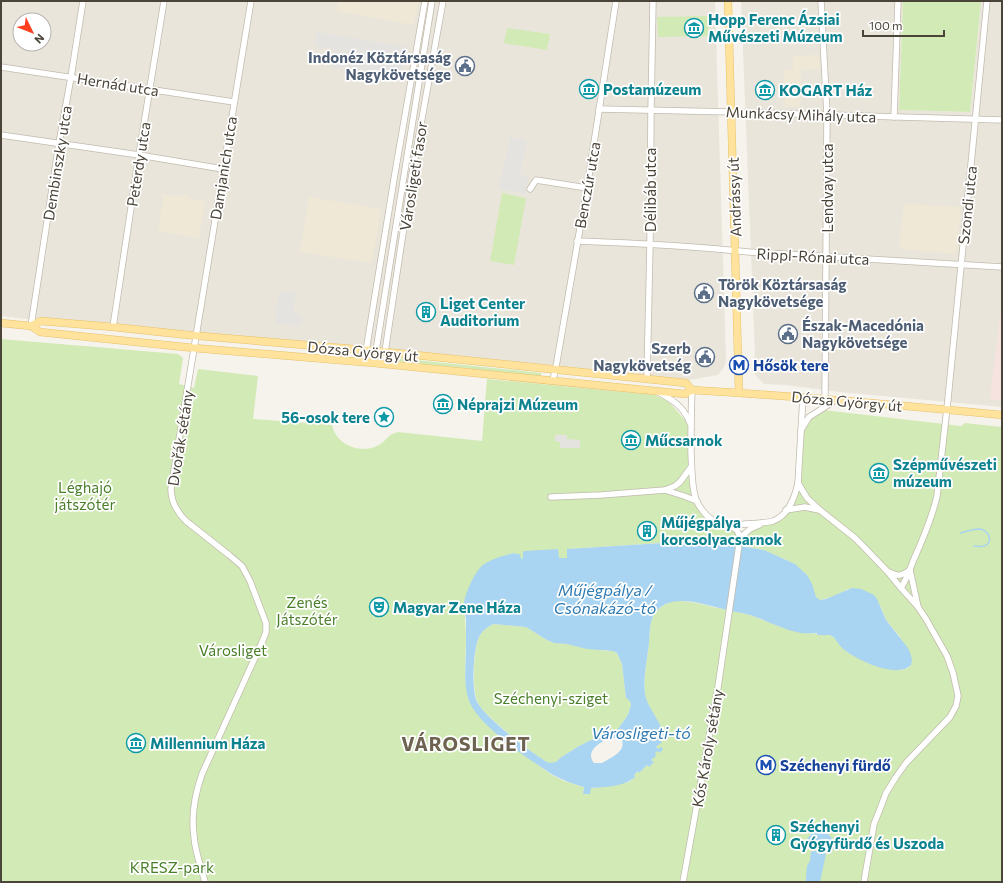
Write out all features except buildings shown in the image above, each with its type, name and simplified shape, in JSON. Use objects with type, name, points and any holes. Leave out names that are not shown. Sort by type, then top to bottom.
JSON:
[{"type":"main road","name":"Andrássy út","points":[[728,1],[739,393]]},
{"type":"main road","name":"Dózsa György út","points":[[31,326],[41,321],[195,336],[376,351],[686,383],[692,390]]},
{"type":"main road","name":"Dózsa György út","points":[[1,323],[31,326],[40,332],[194,348],[374,363],[685,394],[692,390],[825,398],[1002,415]]},
{"type":"street","name":"Dembinszky utca","points":[[31,326],[59,143],[83,1]]},
{"type":"street","name":"Peterdy utca","points":[[113,327],[164,1]]},
{"type":"street","name":"Damjanich utca","points":[[194,348],[251,1]]},
{"type":"street","name":"Városligeti fasor","points":[[366,351],[425,1]]},
{"type":"street","name":"Városligeti fasor","points":[[374,363],[432,1]]},
{"type":"street","name":"Városligeti fasor","points":[[385,352],[411,180],[443,1]]},
{"type":"street","name":"Benczúr utca","points":[[552,380],[587,188],[616,1]]},
{"type":"street","name":"Délibáb utca","points":[[647,379],[653,1]]},
{"type":"street","name":"Lendvay utca","points":[[821,1],[827,115],[825,398]]},
{"type":"street","points":[[894,117],[898,1]]},
{"type":"street","name":"Szondi utca","points":[[901,588],[906,580],[934,509],[937,496],[987,1]]},
{"type":"street","name":"Hernád utca","points":[[1,67],[234,102]]},
{"type":"street","name":"Munkácsy Mihály utca","points":[[599,109],[1002,120]]},
{"type":"street","points":[[1,134],[223,169]]},
{"type":"street","points":[[530,190],[536,180],[587,188]]},
{"type":"street","name":"Rippl-Rónai utca","points":[[577,241],[650,244],[749,252],[1002,267]]},
{"type":"street","name":"Dvořák sétány","points":[[194,348],[171,489],[172,499],[177,510],[186,521],[242,566],[263,613],[266,627],[263,640],[207,761],[196,793],[193,824],[194,836],[205,882]]},
{"type":"street","points":[[692,390],[692,466],[693,486],[697,501],[710,518],[718,523],[733,527],[740,534],[740,540]]},
{"type":"street","points":[[656,391],[677,403],[688,418],[691,428]]},
{"type":"street","points":[[727,525],[775,520],[791,505],[798,483],[803,397]]},
{"type":"street","points":[[801,431],[809,417],[838,399]]},
{"type":"street","points":[[551,497],[665,490],[680,482],[692,466]]},
{"type":"street","points":[[798,483],[807,498],[855,538],[887,571],[918,607],[950,662],[956,682],[958,696],[950,717],[906,763],[886,793],[874,824],[864,882]]},
{"type":"street","points":[[665,490],[697,501]]},
{"type":"street","points":[[786,510],[805,507],[821,511]]},
{"type":"street","points":[[740,540],[750,529],[766,522]]},
{"type":"street","name":"Kós Károly sétány","points":[[683,882],[718,687],[740,540]]},
{"type":"street","points":[[887,571],[899,576],[910,570],[918,607]]},
{"type":"shaded area","points":[[1,1],[715,1],[726,359],[725,365],[718,375],[689,380],[372,347],[1,316]]},
{"type":"shaded area","points":[[339,1],[418,1],[414,25],[337,11]]},
{"type":"shaded area","points":[[741,1],[903,1],[899,110],[970,112],[981,1],[1002,1],[1002,407],[764,384],[752,370],[755,354]]},
{"type":"shaded area","points":[[317,32],[407,47],[401,79],[331,68],[334,49],[314,46]]},
{"type":"shaded area","points":[[819,55],[820,69],[801,69],[800,107],[785,107],[784,70],[793,69],[793,56]]},
{"type":"shaded area","points":[[510,137],[527,140],[520,174],[529,176],[525,194],[499,189]]},
{"type":"shaded area","points":[[162,194],[179,197],[179,195],[184,194],[187,195],[187,198],[205,201],[199,238],[158,231],[161,213],[159,210],[162,210]]},
{"type":"shaded area","points":[[309,197],[381,209],[372,263],[300,252]]},
{"type":"shaded area","points":[[904,204],[961,207],[956,254],[899,249]]},
{"type":"shaded area","points":[[279,291],[296,293],[293,313],[302,315],[301,326],[275,324]]},
{"type":"shaded area","points":[[1002,302],[1002,401],[990,399]]},
{"type":"shaded area","points":[[555,435],[567,435],[567,439],[580,440],[580,448],[560,448],[560,442],[555,441]]},
{"type":"green space","points":[[903,1],[981,1],[970,112],[899,110]]},
{"type":"green space","points":[[708,16],[709,36],[658,37],[657,17]]},
{"type":"green space","points":[[507,28],[550,34],[547,50],[504,43]]},
{"type":"green space","points":[[502,193],[526,198],[514,265],[490,261]]},
{"type":"green space","name":"Városliget","points":[[1,339],[178,354],[183,358],[179,384],[194,388],[198,369],[258,376],[253,419],[332,425],[338,438],[344,443],[363,449],[377,446],[392,434],[398,432],[482,441],[487,379],[655,395],[669,402],[691,427],[692,466],[697,501],[710,518],[727,525],[740,535],[750,529],[775,520],[794,498],[801,431],[813,417],[823,410],[961,426],[965,423],[1002,427],[1002,882],[1,882]],"holes":[[[711,540],[764,550],[795,564],[816,597],[820,600],[834,596],[848,589],[880,605],[886,620],[900,637],[911,665],[902,670],[868,663],[847,652],[831,635],[824,636],[819,634],[802,633],[779,627],[747,614],[687,601],[669,602],[655,613],[652,620],[645,675],[645,694],[662,730],[663,736],[659,740],[656,747],[658,750],[654,754],[649,767],[647,765],[640,772],[638,771],[634,775],[635,777],[629,782],[590,788],[583,794],[584,787],[564,781],[552,775],[497,733],[485,722],[468,698],[465,678],[466,634],[464,604],[468,589],[473,579],[498,558],[514,553],[521,559],[557,549],[559,558],[568,558],[568,549]]]},
{"type":"green space","points":[[396,358],[541,373],[541,376],[395,361]]},
{"type":"green space","name":"Széchenyi-sziget","points":[[494,624],[526,627],[554,643],[613,651],[617,653],[622,664],[626,698],[630,701],[631,705],[628,715],[618,729],[579,746],[555,763],[549,763],[526,748],[495,722],[480,707],[475,695],[474,687],[474,668],[478,641],[483,631]]},
{"type":"water","name":"Műjégpálya / Csónakázó-tó","points":[[711,540],[764,550],[795,564],[807,575],[812,584],[816,597],[820,600],[852,588],[861,589],[874,595],[886,620],[908,648],[911,655],[911,665],[905,669],[897,670],[878,667],[852,655],[842,648],[831,635],[824,636],[817,635],[817,633],[796,632],[743,613],[687,601],[669,603],[661,607],[655,613],[652,620],[644,681],[647,700],[664,736],[659,740],[662,742],[656,747],[658,749],[661,747],[663,749],[660,753],[658,751],[655,753],[656,756],[651,760],[654,762],[649,767],[647,765],[639,773],[638,771],[634,775],[635,777],[631,780],[620,785],[591,788],[590,794],[583,794],[584,787],[553,775],[501,738],[477,715],[472,707],[467,693],[465,670],[466,620],[464,602],[469,587],[480,568],[486,563],[514,553],[520,554],[521,559],[523,558],[524,551],[558,549],[559,558],[567,558],[567,549]],"holes":[[[494,624],[526,627],[554,643],[567,644],[587,649],[613,651],[617,653],[622,664],[626,698],[630,701],[631,705],[628,715],[618,729],[579,746],[556,762],[551,763],[546,762],[505,731],[481,708],[477,702],[474,688],[474,658],[478,641],[483,631]],[[612,738],[622,740],[623,744],[620,751],[602,763],[594,763],[591,759],[593,750],[599,744]]]},
{"type":"water","points":[[816,831],[824,832],[830,836],[834,846],[833,850],[822,847],[820,844],[817,846],[806,845],[809,836]]},
{"type":"water","points":[[813,851],[826,854],[820,882],[806,882],[807,866],[810,861],[811,852]]},
{"type":"waterway","points":[[961,533],[980,529],[988,534],[990,540],[987,544],[983,546],[974,546]]},
{"type":"place","name":"Hopp Ferenc Ázsiai Művészeti Múzeum","points":[[694,28]]},
{"type":"place","name":"Indonéz Köztársaság Nagykövetsége","points":[[465,66]]},
{"type":"place","name":"Postamúzeum","points":[[589,89]]},
{"type":"place","name":"KOGART Ház","points":[[765,90]]},
{"type":"place","name":"Török Köztársaság Nagykövetsége","points":[[704,293]]},
{"type":"place","name":"Liget Center Auditorium","points":[[426,312]]},
{"type":"place","name":"Észak-Macedónia Nagykövetsége","points":[[788,334]]},
{"type":"place","name":"Szerb Nagykövetség","points":[[705,357]]},
{"type":"place","name":"Hősök tere","points":[[739,365]]},
{"type":"place","name":"Néprajzi Múzeum","points":[[443,404]]},
{"type":"place","name":"56-osok tere","points":[[384,417]]},
{"type":"place","name":"Műcsarnok","points":[[631,440]]},
{"type":"place","name":"Szépművészeti múzeum","points":[[879,473]]},
{"type":"place","name":"Műjégpálya korcsolyacsarnok","points":[[647,531]]},
{"type":"place","name":"Magyar Zene Háza","points":[[379,607]]},
{"type":"place","name":"Millennium Háza","points":[[136,743]]},
{"type":"place","name":"Széchenyi fürdő","points":[[766,765]]},
{"type":"place","name":"Széchenyi Gyógyfürdő és Uszoda","points":[[776,835]]},
{"type":"district","name":"VÁROSLIGET","points":[[466,743]]},
{"type":"park label","name":"Léghajó játszótér","points":[[85,496]]},
{"type":"park label","name":"Zenés Játszótér","points":[[307,610]]},
{"type":"park label","name":"KRESZ-park","points":[[172,867]]},
{"type":"water label","name":"Városligeti-tó","points":[[641,732]]}]
